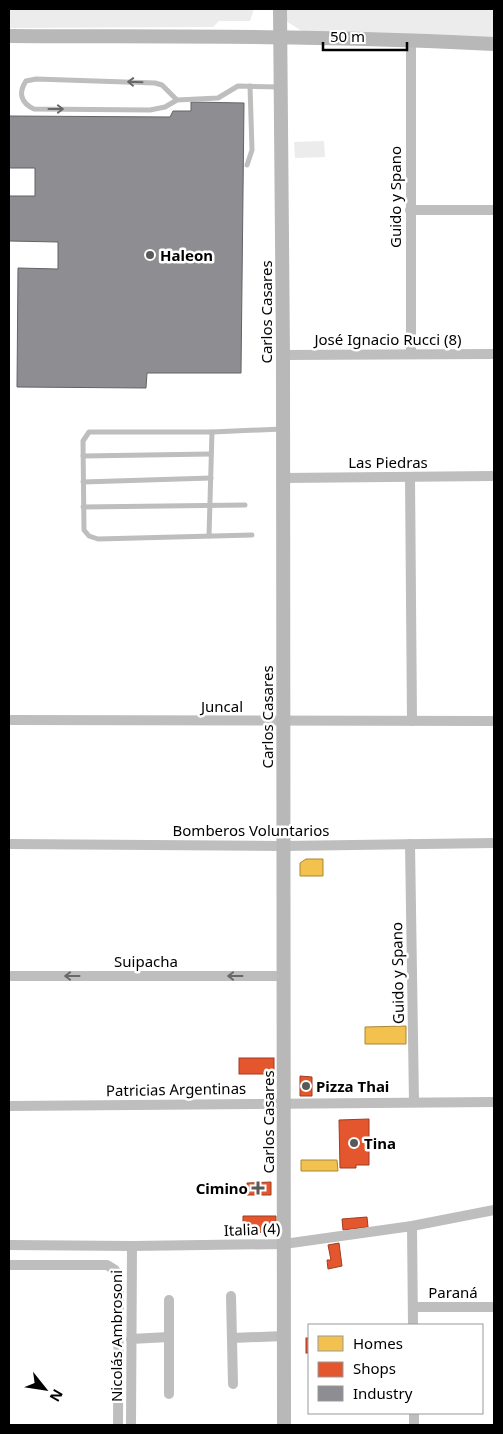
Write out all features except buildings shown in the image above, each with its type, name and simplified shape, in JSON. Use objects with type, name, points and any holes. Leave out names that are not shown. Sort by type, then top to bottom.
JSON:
[{"type":"street","name":"Carlos Casares","points":[[280,9],[283,354],[284,1425]]},
{"type":"street","points":[[9,36],[280,37],[494,44]]},
{"type":"street","name":"Guido y Spano","points":[[411,40],[411,354]]},
{"type":"street","points":[[410,210],[494,210]]},
{"type":"street","name":"José Ignacio Rucci (8)","points":[[283,354],[494,354]]},
{"type":"street","name":"Las Piedras","points":[[283,478],[494,476]]},
{"type":"street","points":[[410,477],[412,721]]},
{"type":"street","name":"Juncal","points":[[9,720],[494,721]]},
{"type":"street","name":"Bomberos Voluntarios","points":[[9,844],[284,846],[494,843]]},
{"type":"street","name":"Guido y Spano","points":[[410,844],[414,1102]]},
{"type":"street","name":"Suipacha","points":[[9,976],[284,976]]},
{"type":"street","name":"Patricias Argentinas","points":[[9,1106],[494,1102]]},
{"type":"street","name":"Italia (4)","points":[[9,1245],[284,1244],[412,1226],[494,1210]]},
{"type":"street","points":[[412,1226],[413,1324]]},
{"type":"street","name":"Nicolás Ambrosoni","points":[[131,1425],[132,1246]]},
{"type":"street","points":[[9,1265],[107,1266],[115,1270],[119,1279],[118,1425]]},
{"type":"street","points":[[231,1296],[232,1384]]},
{"type":"street","points":[[169,1300],[169,1394]]},
{"type":"street","name":"Paraná","points":[[413,1307],[494,1307]]},
{"type":"street","points":[[232,1338],[284,1336]]},
{"type":"street","points":[[131,1339],[169,1337]]},
{"type":"lane","points":[[177,100],[162,85],[155,82],[36,79],[26,81],[22,88],[22,98],[26,105],[34,109],[157,110],[177,100],[218,98],[238,86],[281,88]]},
{"type":"lane","points":[[248,165],[252,150],[250,86]]},
{"type":"lane","points":[[252,535],[98,539],[89,536],[84,530],[84,441],[90,432],[212,432],[283,429]]},
{"type":"lane","points":[[209,536],[212,432]]},
{"type":"lane","points":[[84,456],[211,454]]},
{"type":"lane","points":[[83,482],[211,478]]},
{"type":"lane","points":[[83,507],[245,505]]},
{"type":"shaded area","points":[[9,9],[254,9],[250,21],[219,21],[213,27],[9,28]]},
{"type":"shaded area","points":[[287,9],[494,9],[494,41],[302,31],[286,21]]},
{"type":"shaded area","points":[[324,141],[325,157],[295,158],[294,142]]},
{"type":"place","name":"Haleon","points":[[150,255]]},
{"type":"place","name":"Pizza Thai","points":[[306,1086]]},
{"type":"place","name":"Tina","points":[[354,1143]]},
{"type":"place","name":"Cimino","points":[[258,1188]]}]
